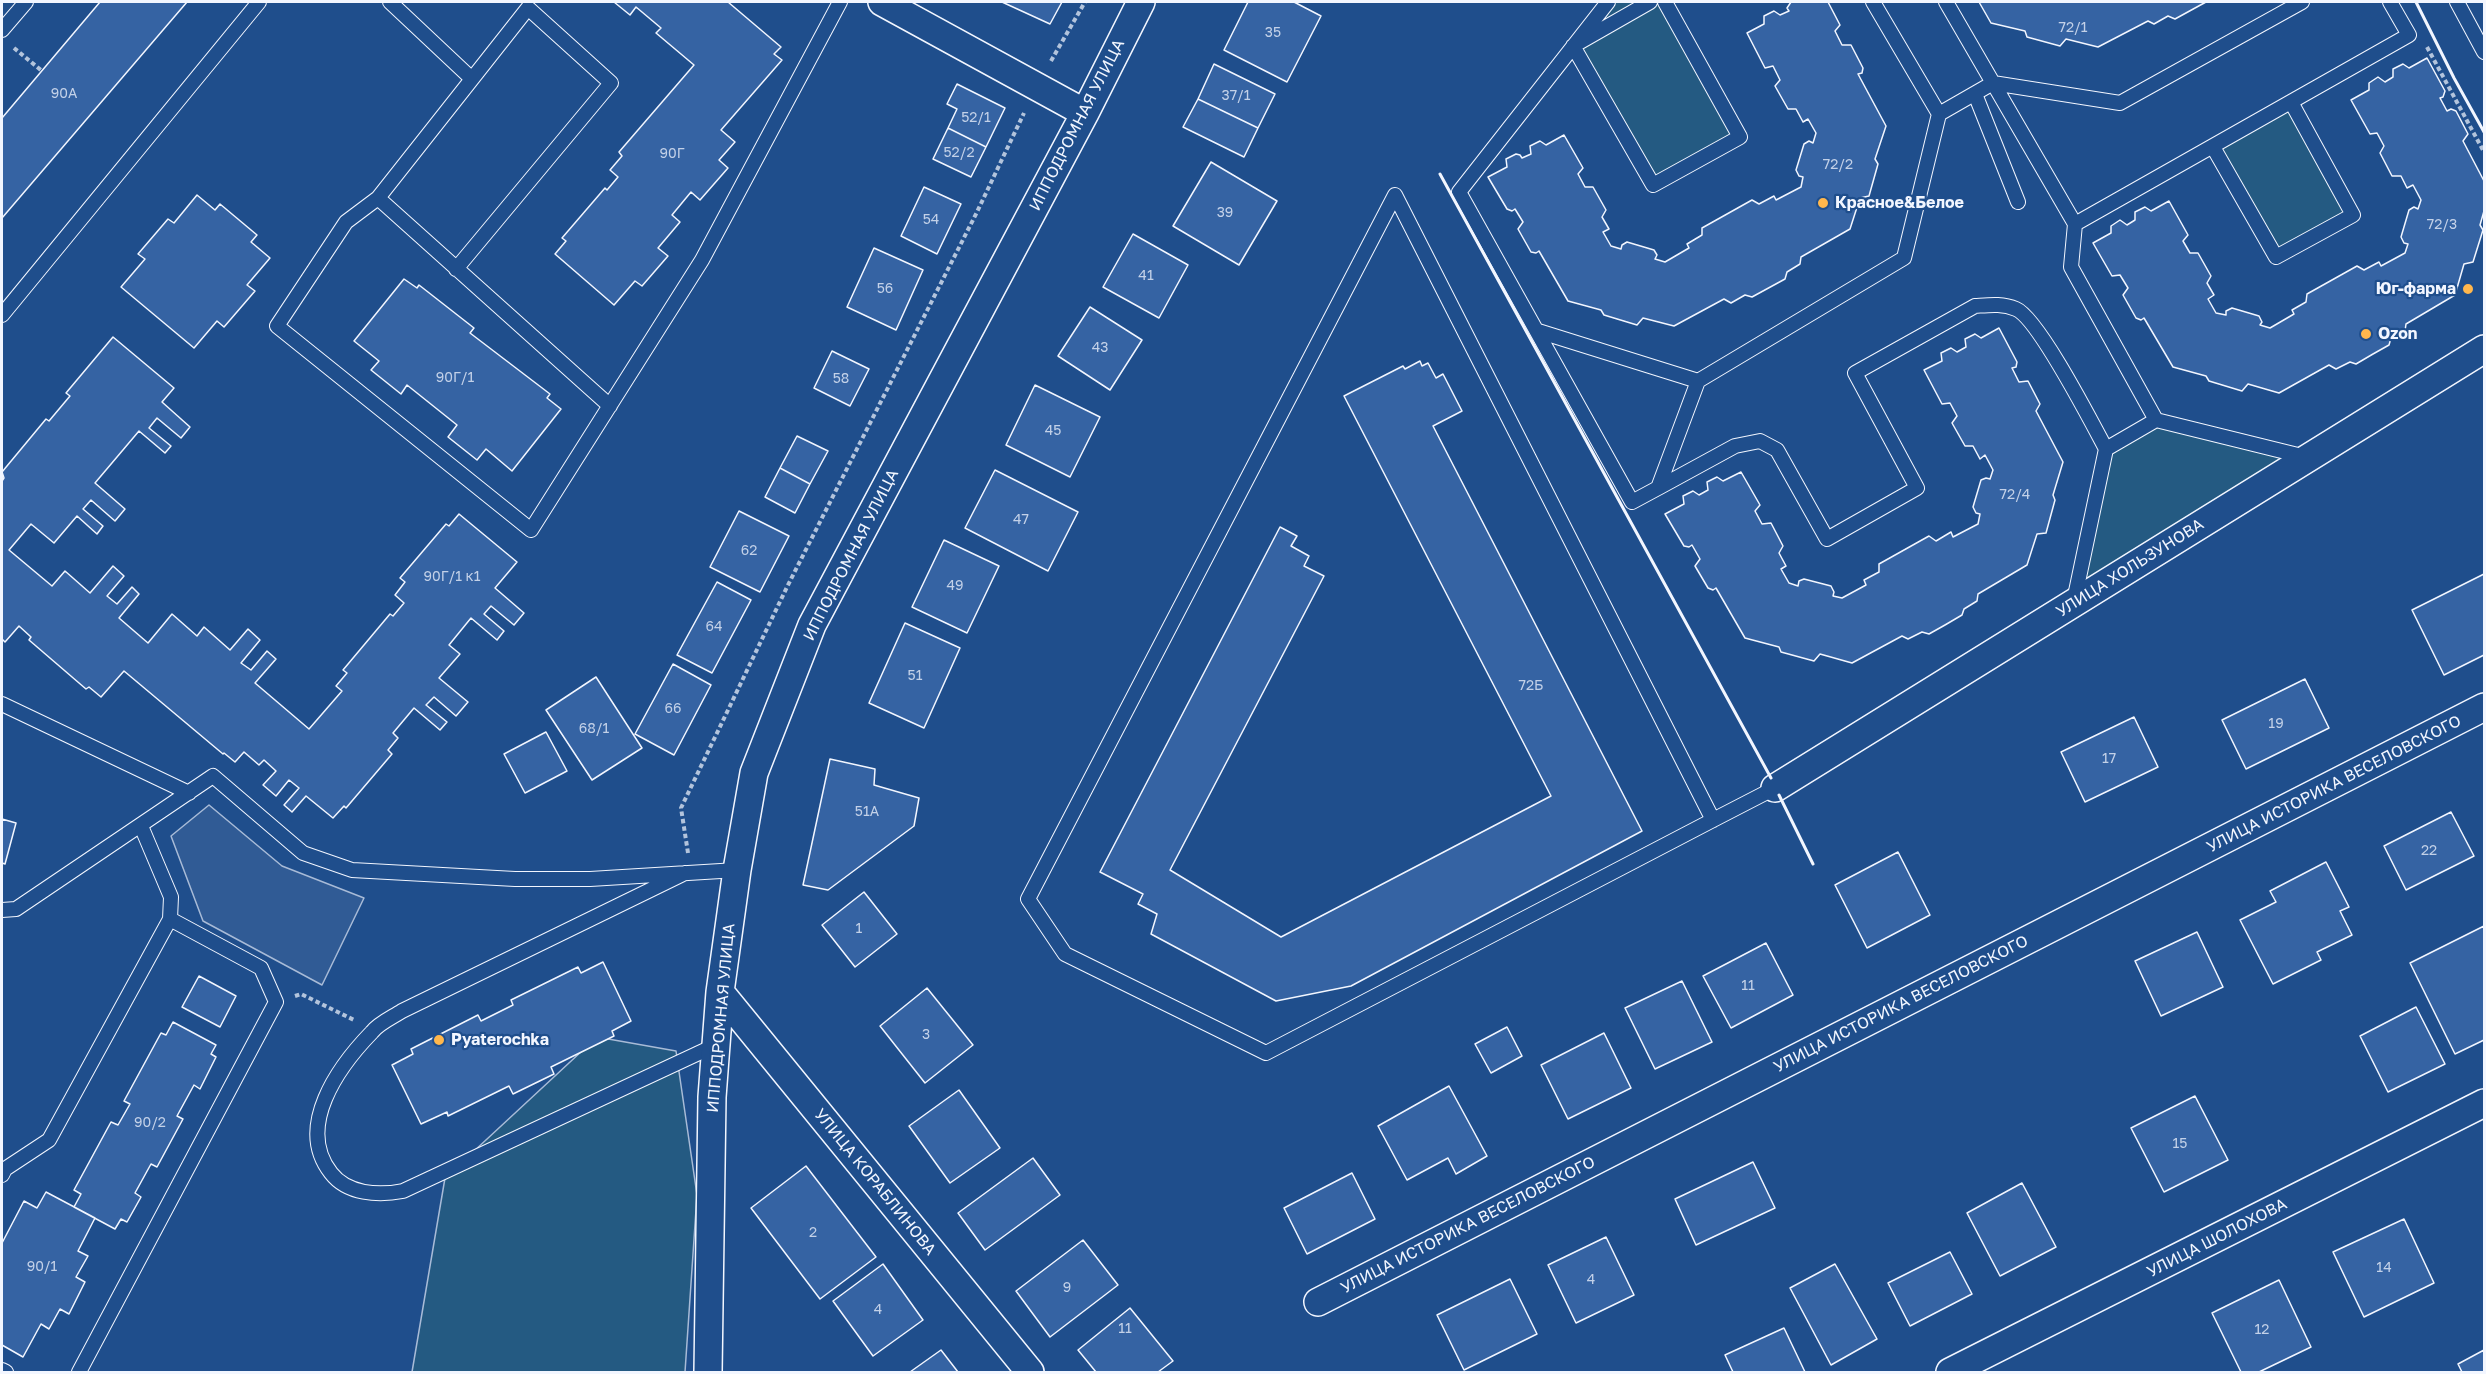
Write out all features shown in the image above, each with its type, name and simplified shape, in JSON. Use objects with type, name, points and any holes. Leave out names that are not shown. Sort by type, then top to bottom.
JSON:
[{"type":"street","points":[[882,2],[1084,113]]},
{"type":"street","name":"ИППОДРОМНАЯ УЛИЦА","points":[[708,1372],[712,1097],[720,992],[736,870],[754,773],[812,625],[1141,2]]},
{"type":"street","name":"УЛИЦА ХОЛЬЗУНОВА","points":[[1775,788],[2484,349]]},
{"type":"street","name":"УЛИЦА ИСТОРИКА ВЕСЕЛОВСКОГО","points":[[1318,1302],[2484,707]]},
{"type":"street","name":"УЛИЦА КОРАБЛИНОВА","points":[[720,992],[1030,1372]]},
{"type":"street","name":"УЛИЦА ШОЛОХОВА","points":[[1950,1372],[2484,1103]]},
{"type":"lane","points":[[2,30],[26,2]]},
{"type":"lane","points":[[2,315],[258,2]]},
{"type":"lane","points":[[390,2],[472,79]]},
{"type":"lane","points":[[456,269],[611,83],[528,8],[378,198],[346,222],[277,326],[531,530],[702,260],[840,2]]},
{"type":"lane","points":[[1608,2],[1459,192],[1632,502],[1735,446],[1760,441],[1777,450],[1827,539],[1917,488],[1855,373],[1975,306],[1996,304],[2018,309],[2037,327],[2106,449],[2074,603]]},
{"type":"lane","points":[[1573,46],[1650,2]]},
{"type":"lane","points":[[1573,46],[1653,186],[1740,137],[1665,2]]},
{"type":"lane","points":[[1658,488],[1698,381],[1904,258],[1939,114],[1873,2]]},
{"type":"lane","points":[[1946,2],[2074,224],[2071,267],[2156,420]]},
{"type":"lane","points":[[1939,114],[1993,83],[2120,103],[2302,2]]},
{"type":"lane","points":[[2074,224],[2409,35],[2390,2]]},
{"type":"lane","points":[[2457,2],[2484,52]]},
{"type":"lane","points":[[1975,94],[2018,202]]},
{"type":"lane","points":[[2213,147],[2276,257],[2353,215],[2290,102]]},
{"type":"lane","points":[[1713,820],[1395,195],[1028,899],[1065,954],[1266,1053],[1775,788]]},
{"type":"lane","points":[[378,198],[610,406]]},
{"type":"lane","points":[[1538,331],[1698,381]]},
{"type":"lane","points":[[2106,449],[2156,420],[2308,458]]},
{"type":"lane","points":[[2,704],[189,793]]},
{"type":"lane","points":[[2,909],[16,909],[213,776],[303,853],[352,870],[515,879],[590,879],[736,870]]},
{"type":"lane","points":[[2,1175],[5,1169],[49,1140],[170,919],[171,897],[141,826]]},
{"type":"lane","points":[[688,873],[402,1011],[373,1030],[345,1066],[323,1104],[316,1124],[316,1141],[322,1161],[337,1181],[360,1191],[384,1195],[402,1191],[716,1045]]},
{"type":"lane","points":[[79,1372],[276,1002],[261,968],[170,919]]},
{"type":"lane","points":[[2,1370],[6,1372]]},
{"type":"path","points":[[688,873],[681,808],[787,587],[977,212],[1036,87],[1084,2]]},
{"type":"path","points":[[2425,42],[2484,152]]},
{"type":"path","points":[[9,45],[42,70]]},
{"type":"path","points":[[276,1002],[301,994],[373,1030]]},
{"type":"shaded area","points":[[1608,2],[1665,2],[1740,137],[1653,185],[1573,46]]},
{"type":"shaded area","points":[[2291,102],[2353,215],[2276,257],[2213,147]]},
{"type":"shaded area","points":[[2156,420],[2308,458],[2074,603],[2107,449]]},
{"type":"shaded area","points":[[209,805],[282,866],[364,898],[322,985],[203,921],[171,836]]},
{"type":"shaded area","points":[[597,1037],[676,1051],[697,1195],[685,1372],[412,1372],[445,1178]]},
{"type":"building","points":[[100,2],[187,2],[2,218],[2,118]]},
{"type":"building","points":[[614,2],[728,2],[781,47],[774,54],[782,60],[721,130],[735,142],[719,160],[728,168],[700,200],[691,192],[672,215],[680,222],[658,248],[668,256],[642,286],[635,281],[614,305],[555,254],[566,241],[562,238],[605,188],[607,190],[618,177],[610,170],[622,156],[619,152],[694,65],[656,33],[661,28],[636,7],[630,15]]},
{"type":"building","points":[[1002,2],[1062,2],[1050,24]]},
{"type":"building","points":[[1248,2],[1294,2],[1321,16],[1287,82],[1224,50]]},
{"type":"building","points":[[1791,2],[1828,2],[1840,25],[1835,31],[1842,45],[1851,45],[1863,68],[1862,73],[1858,74],[1886,126],[1875,159],[1878,164],[1869,196],[1860,198],[1850,229],[1801,257],[1800,264],[1787,272],[1785,279],[1752,297],[1745,295],[1731,303],[1724,299],[1674,326],[1643,318],[1637,325],[1604,315],[1601,310],[1568,301],[1539,251],[1531,252],[1518,229],[1523,222],[1515,209],[1512,211],[1507,209],[1488,177],[1507,167],[1506,159],[1516,154],[1522,158],[1531,154],[1530,146],[1540,141],[1546,145],[1564,135],[1583,168],[1578,174],[1585,187],[1593,187],[1606,210],[1602,217],[1609,229],[1603,232],[1611,246],[1621,249],[1622,245],[1627,242],[1654,250],[1657,255],[1655,259],[1665,262],[1689,248],[1687,244],[1702,235],[1702,228],[1752,200],[1759,204],[1774,196],[1776,200],[1801,187],[1803,177],[1799,176],[1796,170],[1804,144],[1809,141],[1813,143],[1816,133],[1808,119],[1803,122],[1796,109],[1788,109],[1775,86],[1780,80],[1773,66],[1765,68],[1747,33],[1764,24],[1764,16],[1774,11],[1780,15],[1789,11],[1787,8]]},
{"type":"building","points":[[1979,2],[2206,2],[2175,19],[2168,16],[2154,24],[2148,21],[2098,47],[2066,39],[2060,46],[2027,37],[2025,31],[1991,23]]},
{"type":"building","points":[[2427,58],[2445,91],[2443,97],[2440,98],[2447,111],[2451,109],[2456,111],[2468,134],[2463,141],[2484,181],[2484,211],[2480,225],[2483,230],[2473,262],[2464,264],[2455,295],[2406,324],[2405,331],[2391,338],[2389,345],[2356,364],[2350,362],[2336,369],[2329,365],[2279,393],[2248,384],[2242,391],[2209,381],[2206,376],[2173,367],[2144,318],[2141,320],[2136,318],[2123,295],[2128,288],[2120,275],[2112,276],[2093,243],[2111,233],[2111,226],[2120,220],[2127,225],[2135,220],[2135,212],[2145,207],[2151,211],[2169,201],[2188,235],[2183,241],[2190,253],[2198,253],[2211,276],[2207,283],[2214,295],[2208,299],[2216,313],[2226,315],[2226,311],[2232,308],[2259,316],[2262,322],[2260,325],[2270,328],[2294,314],[2292,310],[2306,302],[2307,294],[2357,266],[2364,270],[2379,262],[2381,266],[2405,253],[2408,244],[2404,243],[2401,237],[2409,210],[2414,207],[2418,209],[2421,200],[2413,185],[2407,188],[2401,176],[2392,176],[2380,153],[2384,146],[2377,133],[2370,134],[2351,100],[2369,90],[2369,83],[2378,77],[2385,82],[2393,77],[2393,69],[2403,64],[2409,68]]},
{"type":"building","points":[[1214,64],[1275,94],[1258,128],[1198,99]]},
{"type":"building","points":[[957,84],[1005,108],[986,147],[948,128],[957,109],[947,104]]},
{"type":"building","points":[[1198,99],[1258,128],[1244,157],[1183,127]]},
{"type":"building","points":[[948,128],[986,147],[971,177],[933,159]]},
{"type":"building","points":[[1211,162],[1277,201],[1239,265],[1173,226]]},
{"type":"building","points":[[924,187],[961,204],[937,254],[901,236]]},
{"type":"building","points":[[197,195],[215,210],[220,204],[257,235],[251,242],[270,258],[247,285],[255,291],[224,327],[217,321],[194,348],[121,287],[145,259],[138,254],[168,219],[174,223]]},
{"type":"building","points":[[1133,234],[1188,265],[1159,318],[1103,287]]},
{"type":"building","points":[[874,248],[923,270],[896,330],[847,307]]},
{"type":"building","points":[[404,279],[417,288],[419,285],[474,328],[470,333],[550,394],[547,398],[561,409],[512,471],[486,449],[477,460],[448,437],[457,425],[407,385],[401,394],[371,370],[379,361],[354,341]]},
{"type":"building","points":[[1090,307],[1142,340],[1110,390],[1058,356]]},
{"type":"building","points":[[1999,328],[2017,362],[2016,367],[2012,368],[2019,382],[2028,381],[2040,404],[2036,411],[2063,462],[2053,495],[2055,500],[2046,533],[2037,534],[2027,565],[1978,594],[1977,601],[1964,609],[1962,615],[1929,634],[1922,632],[1908,639],[1902,636],[1852,663],[1820,654],[1814,661],[1781,652],[1779,647],[1745,638],[1716,588],[1713,590],[1708,588],[1695,566],[1700,559],[1692,545],[1684,546],[1665,514],[1684,504],[1683,496],[1693,491],[1699,495],[1708,490],[1707,482],[1717,477],[1723,481],[1741,472],[1760,505],[1755,511],[1762,524],[1771,523],[1783,546],[1779,553],[1786,566],[1781,569],[1789,583],[1798,586],[1799,581],[1804,579],[1831,586],[1833,596],[1842,598],[1866,585],[1864,580],[1879,572],[1879,564],[1929,536],[1936,541],[1951,532],[1953,537],[1978,524],[1980,514],[1976,513],[1973,507],[1981,480],[1990,479],[1993,470],[1985,455],[1980,459],[1973,446],[1965,446],[1952,423],[1957,416],[1950,403],[1942,404],[1924,370],[1942,361],[1941,353],[1951,348],[1957,352],[1966,347],[1965,339],[1975,334],[1981,338]]},
{"type":"building","points":[[113,337],[174,388],[162,402],[190,427],[181,438],[157,418],[149,428],[171,446],[165,453],[139,431],[95,483],[125,509],[115,521],[91,500],[83,509],[103,526],[97,534],[77,516],[54,543],[31,524],[9,550],[52,586],[65,571],[90,593],[113,566],[124,576],[107,596],[117,604],[132,587],[139,594],[119,618],[148,643],[172,614],[197,636],[204,627],[230,650],[248,629],[260,640],[241,663],[251,670],[267,651],[276,659],[255,683],[309,729],[342,691],[336,686],[347,673],[343,670],[390,614],[393,616],[404,603],[395,595],[405,582],[400,578],[446,524],[449,526],[459,514],[517,562],[495,588],[524,613],[514,625],[491,606],[484,614],[504,631],[497,640],[471,618],[449,645],[460,654],[439,678],[468,702],[456,716],[434,697],[426,705],[447,722],[440,730],[414,708],[393,733],[398,738],[388,750],[392,754],[346,808],[344,806],[333,818],[306,796],[292,812],[284,805],[299,788],[289,780],[276,796],[263,785],[276,771],[264,760],[259,765],[244,752],[235,762],[124,671],[101,697],[89,687],[86,689],[29,640],[31,637],[19,626],[5,642],[2,639],[2,481],[4,478],[2,472],[46,419],[49,421],[70,396],[66,393]]},
{"type":"building","points":[[832,351],[869,369],[850,406],[814,388]]},
{"type":"building","points":[[1420,361],[1422,366],[1428,363],[1436,378],[1443,374],[1462,411],[1433,426],[1642,831],[1351,986],[1276,1001],[1151,934],[1157,914],[1138,904],[1143,894],[1100,872],[1280,527],[1297,536],[1291,546],[1309,556],[1304,566],[1324,576],[1170,870],[1281,937],[1551,796],[1344,396],[1403,366],[1405,369]]},
{"type":"building","points":[[1035,385],[1100,417],[1070,477],[1006,445]]},
{"type":"building","points":[[797,436],[828,451],[810,484],[780,468]]},
{"type":"building","points":[[780,468],[810,484],[795,513],[765,497]]},
{"type":"building","points":[[995,470],[1078,512],[1048,571],[965,528]]},
{"type":"building","points":[[739,511],[789,536],[760,592],[710,567]]},
{"type":"building","points":[[944,540],[999,566],[967,633],[912,607]]},
{"type":"building","points":[[2484,574],[2484,655],[2444,675],[2412,610]]},
{"type":"building","points":[[717,582],[751,600],[712,673],[677,655]]},
{"type":"building","points":[[905,623],[960,648],[924,728],[869,703]]},
{"type":"building","points":[[673,664],[711,685],[674,755],[635,734]]},
{"type":"building","points":[[596,677],[642,748],[592,780],[546,710]]},
{"type":"building","points":[[2305,679],[2329,728],[2246,769],[2222,720]]},
{"type":"building","points":[[2134,717],[2158,767],[2085,802],[2061,752]]},
{"type":"building","points":[[546,732],[567,771],[525,793],[504,754]]},
{"type":"building","points":[[830,759],[875,769],[874,785],[919,798],[914,826],[828,890],[803,885]]},
{"type":"building","points":[[2451,812],[2474,856],[2406,890],[2384,846]]},
{"type":"building","points":[[2,819],[16,823],[5,864],[2,863]]},
{"type":"building","points":[[1898,852],[1930,915],[1867,948],[1835,885]]},
{"type":"building","points":[[2326,862],[2349,907],[2340,911],[2352,935],[2317,952],[2321,960],[2273,984],[2240,920],[2276,902],[2270,891]]},
{"type":"building","points":[[864,892],[897,934],[855,967],[822,925]]},
{"type":"building","points":[[2484,926],[2484,1040],[2455,1054],[2410,963]]},
{"type":"building","points":[[2197,932],[2223,987],[2161,1016],[2135,961]]},
{"type":"building","points":[[1766,943],[1793,995],[1731,1028],[1703,976]]},
{"type":"building","points":[[603,962],[631,1021],[612,1031],[614,1036],[551,1067],[554,1074],[513,1094],[509,1086],[448,1116],[447,1112],[421,1124],[392,1065],[413,1054],[411,1049],[478,1015],[481,1021],[513,1005],[511,1000],[578,967],[581,973]]},
{"type":"building","points":[[199,976],[236,996],[220,1027],[182,1007]]},
{"type":"building","points":[[1682,981],[1712,1042],[1655,1069],[1625,1008]]},
{"type":"building","points":[[927,988],[973,1045],[925,1083],[880,1026]]},
{"type":"building","points":[[2416,1007],[2445,1064],[2388,1092],[2360,1036]]},
{"type":"building","points":[[173,1022],[216,1045],[211,1054],[216,1057],[200,1089],[194,1085],[177,1116],[183,1119],[157,1167],[151,1164],[135,1193],[141,1197],[127,1222],[121,1219],[115,1229],[74,1207],[81,1194],[74,1190],[111,1122],[118,1125],[130,1104],[124,1101],[161,1033],[166,1035]]},
{"type":"building","points":[[1507,1027],[1522,1056],[1491,1073],[1475,1044]]},
{"type":"building","points":[[1604,1033],[1631,1088],[1568,1119],[1541,1065]]},
{"type":"building","points":[[1449,1086],[1487,1156],[1456,1174],[1448,1158],[1407,1180],[1378,1126]]},
{"type":"building","points":[[959,1090],[1000,1148],[950,1183],[909,1126]]},
{"type":"building","points":[[2195,1096],[2228,1160],[2164,1192],[2131,1128]]},
{"type":"building","points":[[1033,1158],[1060,1195],[985,1250],[958,1213]]},
{"type":"building","points":[[1753,1162],[1775,1208],[1696,1245],[1675,1199]]},
{"type":"building","points":[[806,1166],[876,1257],[820,1299],[751,1208]]},
{"type":"building","points":[[1352,1173],[1375,1219],[1307,1254],[1284,1208]]},
{"type":"building","points":[[2022,1183],[2056,1247],[2000,1276],[1967,1213]]},
{"type":"building","points":[[46,1192],[95,1218],[78,1251],[88,1256],[76,1277],[85,1282],[69,1314],[60,1309],[49,1329],[41,1324],[23,1357],[2,1345],[2,1243],[24,1201],[37,1208]]},
{"type":"building","points":[[2404,1219],[2434,1283],[2364,1317],[2333,1252]]},
{"type":"building","points":[[1606,1237],[1634,1295],[1576,1323],[1548,1265]]},
{"type":"building","points":[[1083,1240],[1118,1285],[1050,1337],[1016,1291]]},
{"type":"building","points":[[1950,1252],[1972,1294],[1910,1326],[1888,1283]]},
{"type":"building","points":[[883,1264],[923,1320],[873,1356],[833,1301]]},
{"type":"building","points":[[1835,1264],[1877,1339],[1831,1365],[1790,1288]]},
{"type":"building","points":[[1510,1279],[1537,1334],[1464,1370],[1437,1315]]},
{"type":"building","points":[[2279,1280],[2311,1347],[2259,1372],[2241,1372],[2212,1313]]},
{"type":"building","points":[[1130,1308],[1173,1361],[1158,1372],[1096,1372],[1078,1350]]},
{"type":"building","points":[[1784,1328],[1805,1372],[1733,1372],[1725,1355]]},
{"type":"building","points":[[941,1350],[958,1372],[910,1372]]},
{"type":"building","points":[[2484,1350],[2484,1372],[2462,1372],[2458,1364]]},
{"type":"wall","points":[[2416,2],[2484,132]]},
{"type":"wall","points":[[1440,174],[1771,778]]},
{"type":"wall","points":[[1779,795],[1813,864]]},
{"type":"place","name":"Красное&Белое","points":[[1823,203]]},
{"type":"place","name":"Юг-фарма","points":[[2468,289]]},
{"type":"place","name":"Ozon","points":[[2366,334]]},
{"type":"place","name":"Pyaterochka","points":[[439,1040]]}]
